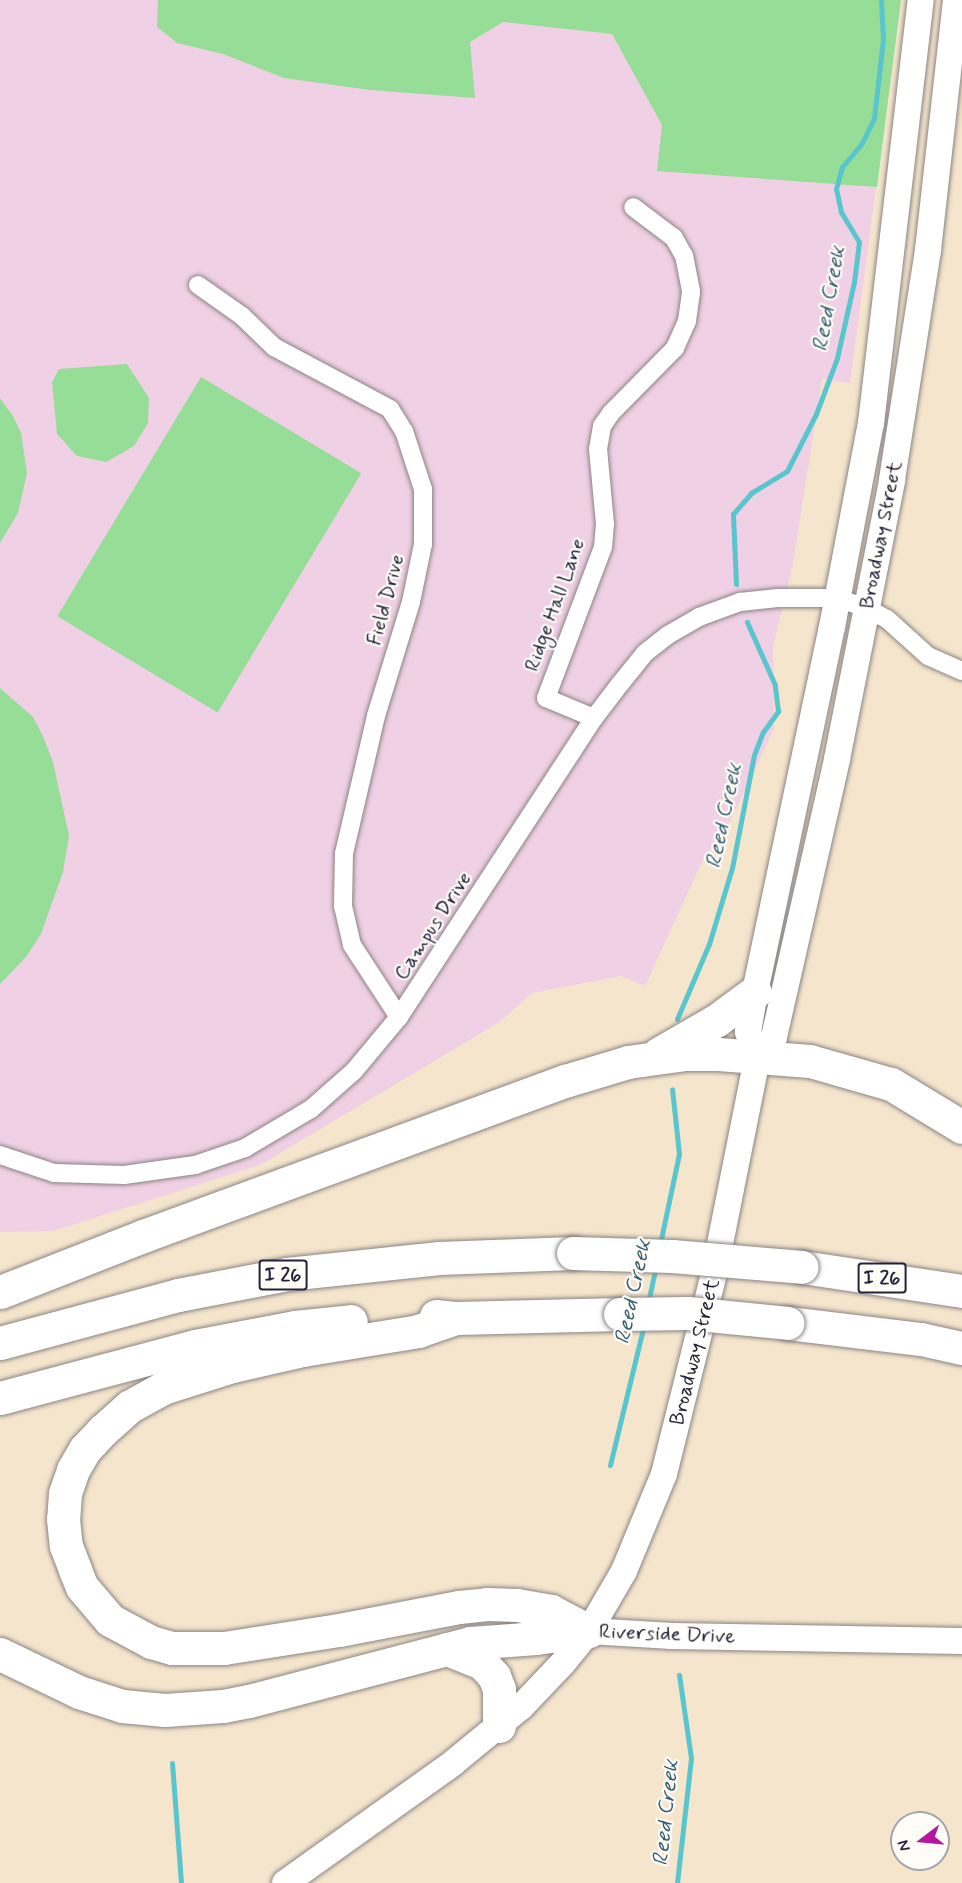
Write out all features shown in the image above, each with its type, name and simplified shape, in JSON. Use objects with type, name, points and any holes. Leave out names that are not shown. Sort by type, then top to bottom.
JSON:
[{"type":"highway","points":[[652,1058],[717,1020],[755,992]]},
{"type":"highway","points":[[0,1292],[144,1236],[565,1081],[628,1062],[652,1058],[718,1054],[810,1061],[891,1084],[962,1127]]},
{"type":"highway","name":"I 26","points":[[0,1343],[178,1295],[287,1274],[439,1258],[573,1252],[672,1256],[802,1266],[962,1291]]},
{"type":"highway","points":[[0,1398],[153,1356],[295,1327],[421,1314],[456,1318],[688,1313],[921,1339],[962,1347]]},
{"type":"highway","points":[[456,1318],[419,1331],[303,1350],[232,1366],[163,1388],[130,1406],[85,1449],[69,1481],[63,1519],[66,1546],[82,1587],[110,1620],[151,1642],[172,1648],[224,1648],[339,1630],[459,1606],[487,1604],[518,1605],[550,1611],[590,1630]]},
{"type":"highway","points":[[0,1654],[79,1692],[122,1706],[165,1710],[223,1706],[249,1701],[470,1643],[536,1638],[590,1630]]},
{"type":"highway","points":[[447,1649],[482,1663],[494,1676],[499,1689],[499,1726]]},
{"type":"main road","name":"Broadway Street","points":[[757,1058],[748,1032],[755,992],[871,423],[921,0]]},
{"type":"main road","name":"Broadway Street","points":[[590,1630],[624,1571],[664,1474],[715,1269],[757,1058],[774,1037],[837,759],[892,480],[928,250],[956,0]]},
{"type":"main road","name":"Riverside Drive","points":[[285,1883],[405,1798],[499,1726],[531,1697],[590,1630],[672,1636],[962,1641]]},
{"type":"street","name":"Ridge Hall Lane","points":[[594,718],[546,698],[603,548],[605,524],[598,449],[602,426],[611,413],[675,348],[687,321],[691,291],[684,256],[674,238],[633,207]]},
{"type":"street","name":"Field Drive","points":[[198,285],[242,316],[274,347],[390,409],[404,431],[423,489],[423,543],[411,602],[376,716],[344,853],[343,906],[352,945],[399,1017]]},
{"type":"street","name":"Campus Drive","points":[[0,1155],[54,1173],[124,1175],[195,1165],[235,1151],[281,1128],[311,1108],[354,1071],[399,1017],[594,718],[645,653],[668,635],[699,617],[740,602],[778,598],[837,598],[866,608],[887,619],[928,656],[962,671]]},
{"type":"shaded area","points":[[0,0],[901,0],[850,383],[822,379],[793,563],[773,647],[774,729],[721,840],[706,853],[645,986],[621,976],[532,993],[498,1023],[260,1165],[53,1231],[0,1232]]},
{"type":"green space","points":[[158,0],[901,0],[877,187],[657,171],[662,125],[612,34],[503,22],[470,42],[475,98],[370,90],[284,78],[223,54],[177,43],[157,27]]},
{"type":"green space","points":[[127,364],[149,398],[148,423],[134,446],[106,462],[77,456],[57,434],[52,382],[59,369]]},
{"type":"green space","points":[[201,377],[361,473],[218,712],[57,616]]},
{"type":"green space","points":[[0,398],[13,416],[21,433],[27,473],[18,513],[0,543]]},
{"type":"green space","points":[[0,688],[33,717],[43,736],[53,762],[69,836],[63,872],[41,934],[26,957],[0,984]]},
{"type":"waterway","name":"Reed Creek","points":[[736,584],[733,514],[751,493],[787,471],[816,414],[837,358],[854,282],[859,242],[841,212],[836,189],[842,167],[862,143],[874,118],[883,39],[881,0]]},
{"type":"waterway","name":"Reed Creek","points":[[677,1019],[709,944],[732,868],[754,755],[763,732],[778,711],[775,685],[747,622]]},
{"type":"waterway","name":"Reed Creek","points":[[660,1244],[679,1154],[672,1089]]},
{"type":"waterway","name":"Reed Creek","points":[[648,1303],[656,1265]]},
{"type":"waterway","name":"Reed Creek","points":[[610,1465],[644,1324]]},
{"type":"waterway","name":"Reed Creek","points":[[677,1883],[691,1758],[679,1675]]},
{"type":"waterway","points":[[172,1763],[181,1883]]}]
